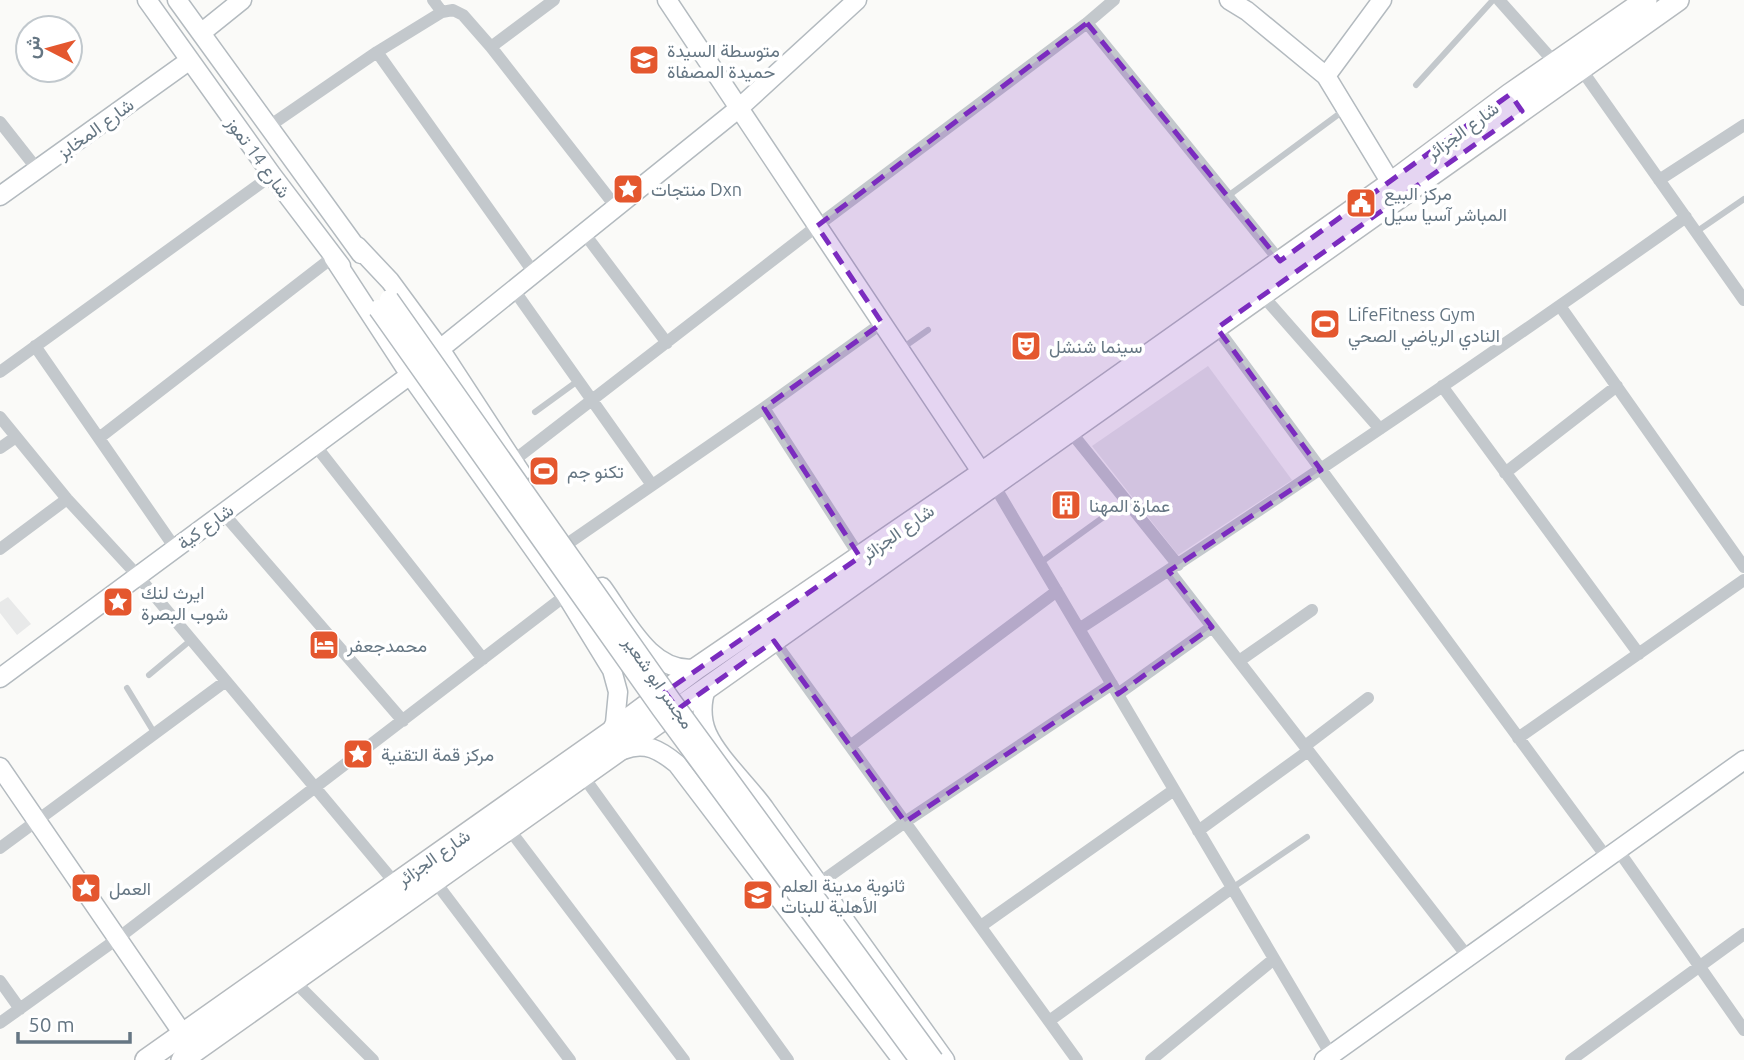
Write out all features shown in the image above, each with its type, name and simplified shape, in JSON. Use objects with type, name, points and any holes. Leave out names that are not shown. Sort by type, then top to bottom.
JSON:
[{"type":"main road","name":"شارع 14 تموز","points":[[148,0],[333,257],[384,304]]},
{"type":"main road","name":"شارع 14 تموز","points":[[177,0],[357,246],[384,304]]},
{"type":"main road","points":[[201,33],[242,0]]},
{"type":"main road","points":[[667,0],[988,479]]},
{"type":"main road","points":[[440,349],[738,108],[857,0]]},
{"type":"main road","points":[[1229,0],[1249,6],[1326,76],[1391,183]]},
{"type":"main road","points":[[1326,76],[1381,0]]},
{"type":"main road","name":"شارع الجزائر","points":[[146,1060],[188,1052],[509,830],[583,776],[697,668],[860,558],[1070,431],[1263,296],[1646,0]]},
{"type":"main road","name":"شارع الجزائر","points":[[1550,75],[1581,69],[1678,0]]},
{"type":"main road","name":"شارع المخابز","points":[[0,196],[190,60]]},
{"type":"main road","name":"شارع الجزائر","points":[[188,1052],[395,883],[617,741],[708,687],[774,641],[1280,261],[1391,183],[1515,103]]},
{"type":"main road","points":[[357,246],[385,274],[440,349],[513,461],[653,656],[673,667],[686,670],[697,668]]},
{"type":"main road","points":[[333,257],[410,375],[566,595],[612,670],[618,692],[615,723],[617,741],[653,748],[664,754],[683,772],[902,1060]]},
{"type":"main road","name":"مجسر ابو شعير","points":[[384,304],[653,697],[919,1060]]},
{"type":"main road","name":"مجسر ابو شعير","points":[[384,304],[934,1060]]},
{"type":"main road","name":"شارع كية","points":[[0,678],[410,375]]},
{"type":"main road","points":[[612,670],[622,678],[638,680],[646,674],[649,666],[645,646]]},
{"type":"main road","points":[[708,687],[704,694],[703,714],[712,743],[758,799],[945,1060]]},
{"type":"main road","points":[[683,772],[680,756],[688,738],[702,737],[712,743]]},
{"type":"main road","points":[[1330,1058],[1744,761]]},
{"type":"main road","points":[[0,767],[117,939],[188,1052]]},
{"type":"street","points":[[433,0],[442,12]]},
{"type":"street","points":[[491,47],[554,0]]},
{"type":"street","points":[[513,461],[1114,0]]},
{"type":"street","points":[[1499,0],[1550,75]]},
{"type":"street","points":[[268,127],[377,52],[442,12],[453,10],[463,15],[491,47],[616,207]]},
{"type":"street","points":[[1087,23],[1280,261]]},
{"type":"street","points":[[377,52],[534,273]]},
{"type":"street","points":[[1581,69],[1744,300]]},
{"type":"street","points":[[0,122],[37,169]]},
{"type":"street","points":[[1659,180],[1744,125]]},
{"type":"street","points":[[0,372],[272,175]]},
{"type":"street","points":[[1079,629],[1321,470],[1686,217]]},
{"type":"street","points":[[584,233],[667,343]]},
{"type":"street","points":[[99,438],[333,257]]},
{"type":"street","points":[[514,290],[652,485]]},
{"type":"street","points":[[1263,296],[1380,429]]},
{"type":"street","points":[[1560,306],[1744,567]]},
{"type":"street","points":[[569,541],[764,408],[882,323]]},
{"type":"street","points":[[1217,328],[1518,738],[1699,966],[1744,1030]]},
{"type":"street","points":[[35,346],[175,548]]},
{"type":"street","points":[[1442,386],[1639,654]]},
{"type":"street","points":[[1505,473],[1617,386]]},
{"type":"street","points":[[764,408],[860,558]]},
{"type":"street","points":[[0,417],[67,499],[138,576],[395,883]]},
{"type":"street","points":[[1070,431],[1126,500],[1212,627],[1468,957]]},
{"type":"street","points":[[0,448],[16,437]]},
{"type":"street","points":[[315,445],[483,659]]},
{"type":"street","points":[[988,479],[1115,689],[1330,1058]]},
{"type":"street","points":[[0,549],[67,499]]},
{"type":"street","points":[[223,513],[403,721]]},
{"type":"street","points":[[1518,738],[1744,580]]},
{"type":"street","points":[[850,746],[1057,591]]},
{"type":"street","points":[[0,1023],[117,939],[566,595]]},
{"type":"street","points":[[1239,661],[1311,610]]},
{"type":"street","points":[[818,884],[905,822],[1212,627]]},
{"type":"street","points":[[774,641],[1077,1060]]},
{"type":"street","points":[[0,849],[226,681]]},
{"type":"street","points":[[1198,831],[1368,698]]},
{"type":"street","points":[[583,776],[788,1060]]},
{"type":"street","points":[[981,926],[1174,790]]},
{"type":"street","points":[[509,830],[684,1060]]},
{"type":"street","points":[[434,880],[570,1060]]},
{"type":"street","points":[[1049,1021],[1232,888]]},
{"type":"street","points":[[1571,1060],[1744,934]]},
{"type":"street","points":[[1151,1060],[1274,960]]},
{"type":"street","points":[[0,981],[20,1009]]},
{"type":"street","points":[[294,981],[373,1060]]},
{"type":"lane","points":[[1416,85],[1493,0]]},
{"type":"lane","points":[[1226,197],[1346,110]]},
{"type":"lane","points":[[1696,232],[1744,199]]},
{"type":"lane","points":[[900,350],[928,330]]},
{"type":"lane","points":[[535,412],[579,380]]},
{"type":"lane","points":[[1040,563],[1126,500]]},
{"type":"lane","points":[[149,676],[191,640]]},
{"type":"lane","points":[[127,688],[155,734]]},
{"type":"lane","points":[[1232,888],[1307,837]]},
{"type":"highlighted area","points":[[1087,23],[1280,261],[1509,95],[1522,111],[1217,328],[1321,470],[1169,571],[1212,627],[1118,694],[1112,684],[905,822],[774,641],[678,709],[665,692],[860,557],[764,408],[882,323],[817,226]]},
{"type":"shaded area","points":[[1208,366],[1292,480],[1178,555],[1092,446]]},
{"type":"shaded area","points":[[8,597],[31,624],[17,635],[0,613],[0,602]]},
{"type":"place","name":"متوسطة السيدة حميدة المصفاة","points":[[644,60]]},
{"type":"place","name":"منتجات Dxn","points":[[628,189]]},
{"type":"place","name":"مركز البيع المباشر آسيا سيل","points":[[1361,203]]},
{"type":"place","name":"LifeFitness Gym النادي الرياضي الصحي","points":[[1325,324]]},
{"type":"place","name":"سينما شنشل","points":[[1026,346]]},
{"type":"place","name":"تكنو جم","points":[[544,471]]},
{"type":"place","name":"عمارة المهنا","points":[[1066,505]]},
{"type":"place","name":"ايرث لنك شوب البصرة","points":[[118,602]]},
{"type":"place","name":"محمدجعفر","points":[[324,645]]},
{"type":"place","name":"مركز قمة التقنية","points":[[358,754]]},
{"type":"place","name":"العمل","points":[[86,888]]},
{"type":"place","name":"ثانوية مدينة العلم الأهلية للبنات","points":[[758,895]]}]
